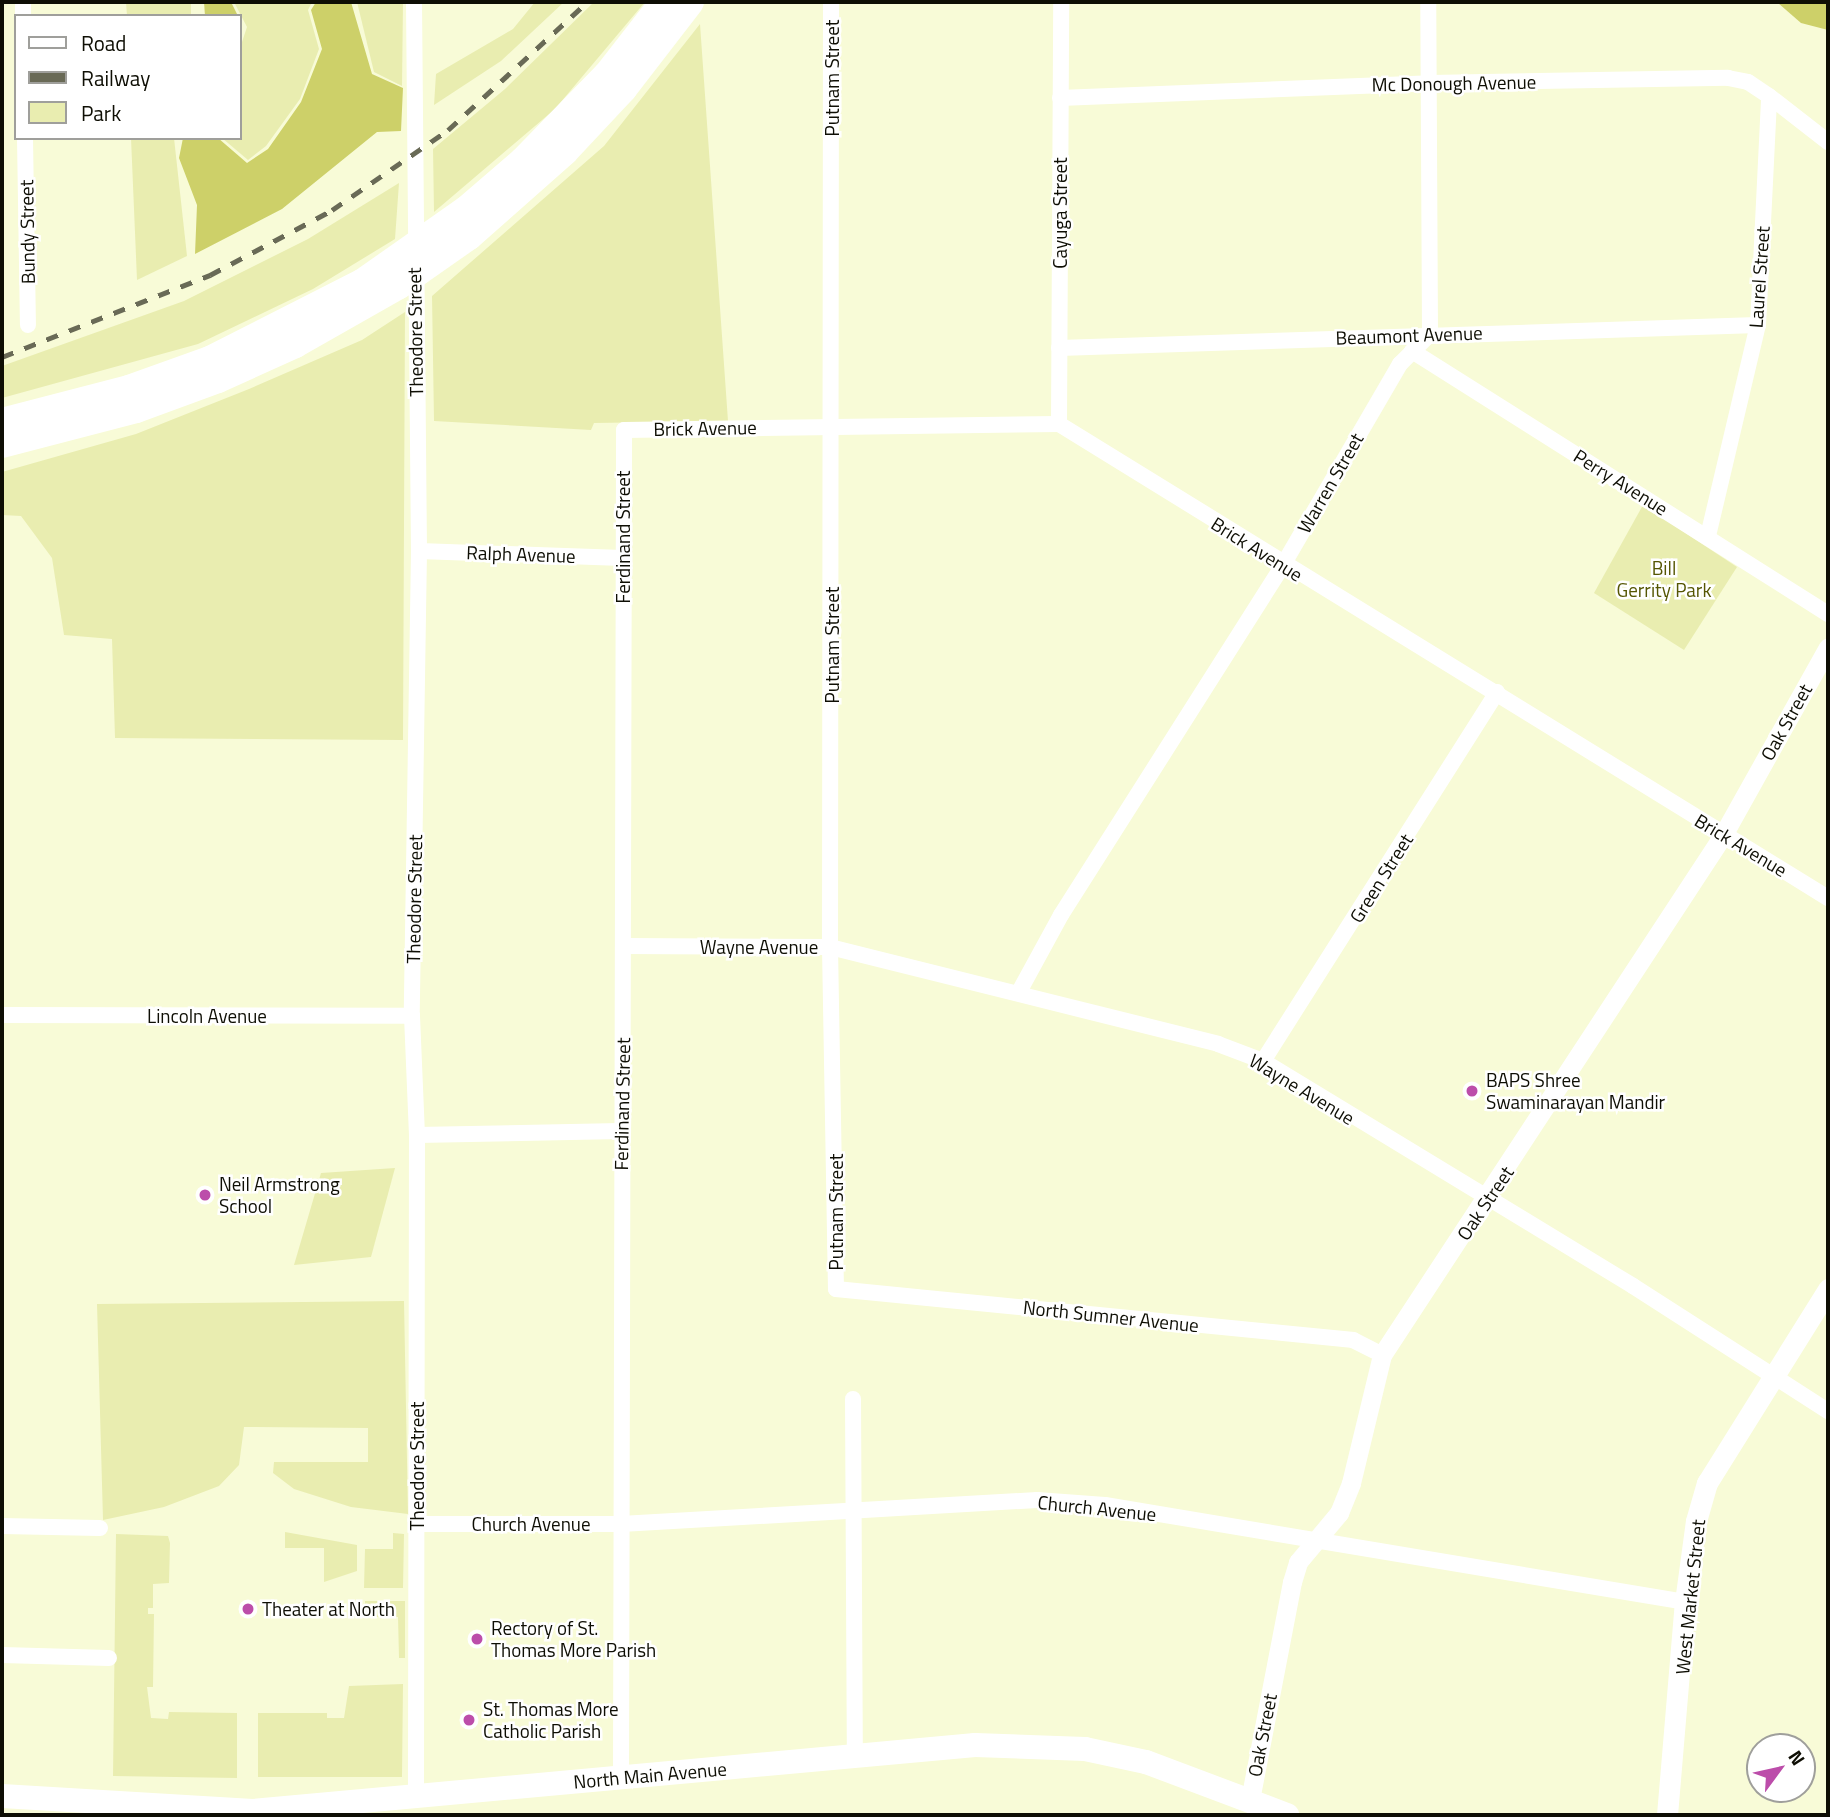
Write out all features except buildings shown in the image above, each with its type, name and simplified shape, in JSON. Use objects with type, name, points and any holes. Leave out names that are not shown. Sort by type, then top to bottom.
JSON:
[{"type":"highway","points":[[437,246],[573,112],[664,2]]},
{"type":"highway","points":[[2,443],[136,409],[218,379],[305,339],[398,272],[508,203],[596,118],[690,2]]},
{"type":"highway","points":[[2,422],[129,389],[210,359],[398,272]]},
{"type":"main road","name":"West Market Street","points":[[1667,1815],[1685,1602],[1696,1521],[1707,1483],[1828,1289]]},
{"type":"main road","name":"North Main Avenue","points":[[10,1803],[253,1813],[975,1745],[1085,1748],[1146,1762],[1287,1815]]},
{"type":"street","name":"Theodore Street","points":[[414,2],[419,551],[412,1016],[417,1135],[416,1797]]},
{"type":"street","name":"Putnam Street","points":[[831,2],[833,427],[830,947],[836,1289]]},
{"type":"street","name":"Cayuga Street","points":[[1059,424],[1061,2]]},
{"type":"street","points":[[1429,2],[1430,334]]},
{"type":"street","name":"Mc Donough Avenue","points":[[1060,98],[1430,83],[1728,78],[1748,82],[1828,142]]},
{"type":"street","name":"Laurel Street","points":[[1708,536],[1758,325],[1769,96]]},
{"type":"street","name":"Bundy Street","points":[[25,140],[28,325]]},
{"type":"street","name":"Beaumont Avenue","points":[[1059,348],[1758,325]]},
{"type":"street","name":"Warren Street","points":[[1019,992],[1061,915],[1283,565],[1400,364],[1430,334]]},
{"type":"street","name":"Perry Avenue","points":[[1412,351],[1828,614]]},
{"type":"street","name":"Brick Avenue","points":[[624,430],[1059,424],[1283,565],[1497,692],[1828,898]]},
{"type":"street","name":"Ferdinand Street","points":[[621,1778],[621,1131],[625,946],[624,430]]},
{"type":"street","name":"Ralph Avenue","points":[[419,551],[623,558]]},
{"type":"street","name":"Oak Street","points":[[1250,1800],[1292,1582],[1298,1562],[1339,1513],[1351,1483],[1382,1355],[1487,1201],[1723,835],[1828,647]]},
{"type":"street","name":"Green Street","points":[[1263,1062],[1497,692]]},
{"type":"street","name":"Wayne Avenue","points":[[625,946],[830,947],[1019,992],[1218,1044],[1263,1062],[1487,1201],[1633,1286],[1828,1410]]},
{"type":"street","name":"Lincoln Avenue","points":[[2,1015],[412,1016]]},
{"type":"street","points":[[417,1135],[621,1131]]},
{"type":"street","name":"North Sumner Avenue","points":[[836,1289],[1353,1340],[1382,1355]]},
{"type":"street","points":[[853,1399],[856,1513],[855,1756]]},
{"type":"street","name":"Church Avenue","points":[[418,1524],[621,1524],[856,1513],[1037,1500],[1105,1505],[1685,1602]]},
{"type":"street","points":[[2,1526],[100,1528]]},
{"type":"street","points":[[2,1655],[108,1658]]},
{"type":"green space","points":[[126,2],[191,2],[191,14],[127,14]]},
{"type":"green space","points":[[234,2],[312,2],[308,10],[319,49],[300,99],[266,146],[248,160],[224,140],[242,140],[242,42],[247,27]]},
{"type":"green space","points":[[357,2],[403,2],[402,86],[374,72]]},
{"type":"green space","points":[[535,2],[564,2],[501,61],[434,105],[436,74],[513,29]]},
{"type":"green space","points":[[594,2],[645,2],[555,109],[434,212],[433,149],[505,89]]},
{"type":"green space","points":[[700,24],[728,421],[594,423],[591,430],[434,421],[432,296],[604,146]]},
{"type":"green space","points":[[131,140],[174,140],[187,256],[137,280]]},
{"type":"green space","points":[[399,183],[395,239],[313,289],[198,344],[2,398],[2,366],[184,301],[308,239]]},
{"type":"green space","points":[[405,312],[403,740],[115,738],[112,639],[64,635],[52,558],[21,516],[2,515],[2,472],[136,434],[362,340]]},
{"type":"green space","name":"Bill Gerrity Park","points":[[1643,505],[1737,567],[1684,650],[1594,593]]},
{"type":"green space","points":[[395,1168],[371,1257],[294,1265],[321,1173]]},
{"type":"green space","points":[[404,1301],[408,1514],[351,1507],[294,1489],[273,1473],[274,1462],[368,1462],[368,1428],[244,1427],[239,1465],[219,1486],[164,1507],[103,1520],[97,1304]]},
{"type":"green space","points":[[285,1532],[357,1545],[357,1571],[324,1582],[324,1548],[285,1548]]},
{"type":"green space","points":[[393,1533],[404,1534],[403,1588],[364,1588],[365,1549],[393,1549]]},
{"type":"green space","points":[[116,1534],[168,1536],[170,1543],[169,1583],[153,1584],[153,1608],[148,1608],[148,1614],[154,1614],[153,1687],[147,1687],[151,1718],[168,1719],[169,1712],[237,1713],[237,1778],[113,1776]]},
{"type":"green space","points":[[365,1601],[405,1601],[405,1658],[399,1658],[398,1617],[365,1617]]},
{"type":"green space","points":[[403,1684],[402,1777],[258,1777],[258,1713],[327,1713],[327,1718],[344,1718],[349,1686]]},
{"type":"shaded area","points":[[204,2],[231,2],[237,14],[205,14]]},
{"type":"shaded area","points":[[316,2],[351,2],[372,74],[403,88],[401,131],[377,132],[282,209],[195,254],[197,205],[179,158],[183,140],[220,140],[247,163],[268,149],[301,102],[322,49],[311,10]]},
{"type":"shaded area","points":[[1777,2],[1828,2],[1828,30],[1801,23]]},
{"type":"railway","points":[[2,357],[210,275],[332,210],[448,130],[587,2]]},
{"type":"place","name":"BAPS Shree Swaminarayan Mandir","points":[[1472,1091]]},
{"type":"place","name":"Neil Armstrong School","points":[[205,1195]]},
{"type":"place","name":"Theater at North","points":[[248,1609]]},
{"type":"place","name":"Rectory of St. Thomas More Parish","points":[[477,1639]]},
{"type":"place","name":"St. Thomas More Catholic Parish","points":[[469,1720]]}]
